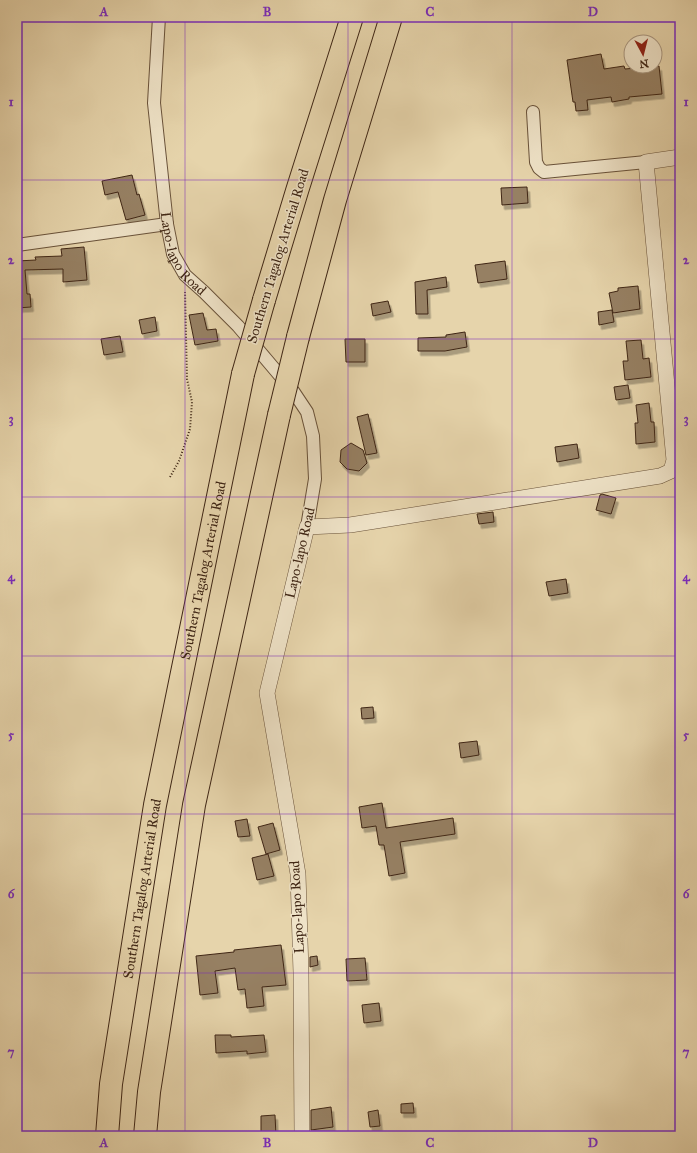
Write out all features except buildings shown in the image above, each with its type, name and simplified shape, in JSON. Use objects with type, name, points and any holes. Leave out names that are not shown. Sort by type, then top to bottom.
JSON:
[{"type":"highway","name":"Southern Tagalog Arterial Road","points":[[106,1136],[111,1084],[155,804],[242,374],[352,17]]},
{"type":"highway","points":[[145,1136],[150,1092],[194,805],[279,415],[298,337],[335,200],[391,17]]},
{"type":"street","name":"Lapo-lapo Road","points":[[159,17],[154,103],[167,224],[173,254],[185,275],[238,326],[294,391],[307,412],[313,436],[315,479],[307,528],[267,693],[298,874],[301,973],[302,1136]]},
{"type":"street","points":[[533,112],[536,162],[539,168],[544,172],[646,162],[680,157]]},
{"type":"street","points":[[307,528],[350,525],[660,476],[671,471],[674,460],[646,162]]},
{"type":"street","points":[[17,245],[167,224]]},
{"type":"path","points":[[170,477],[179,461],[190,429],[192,402],[187,379],[185,275]]}]
